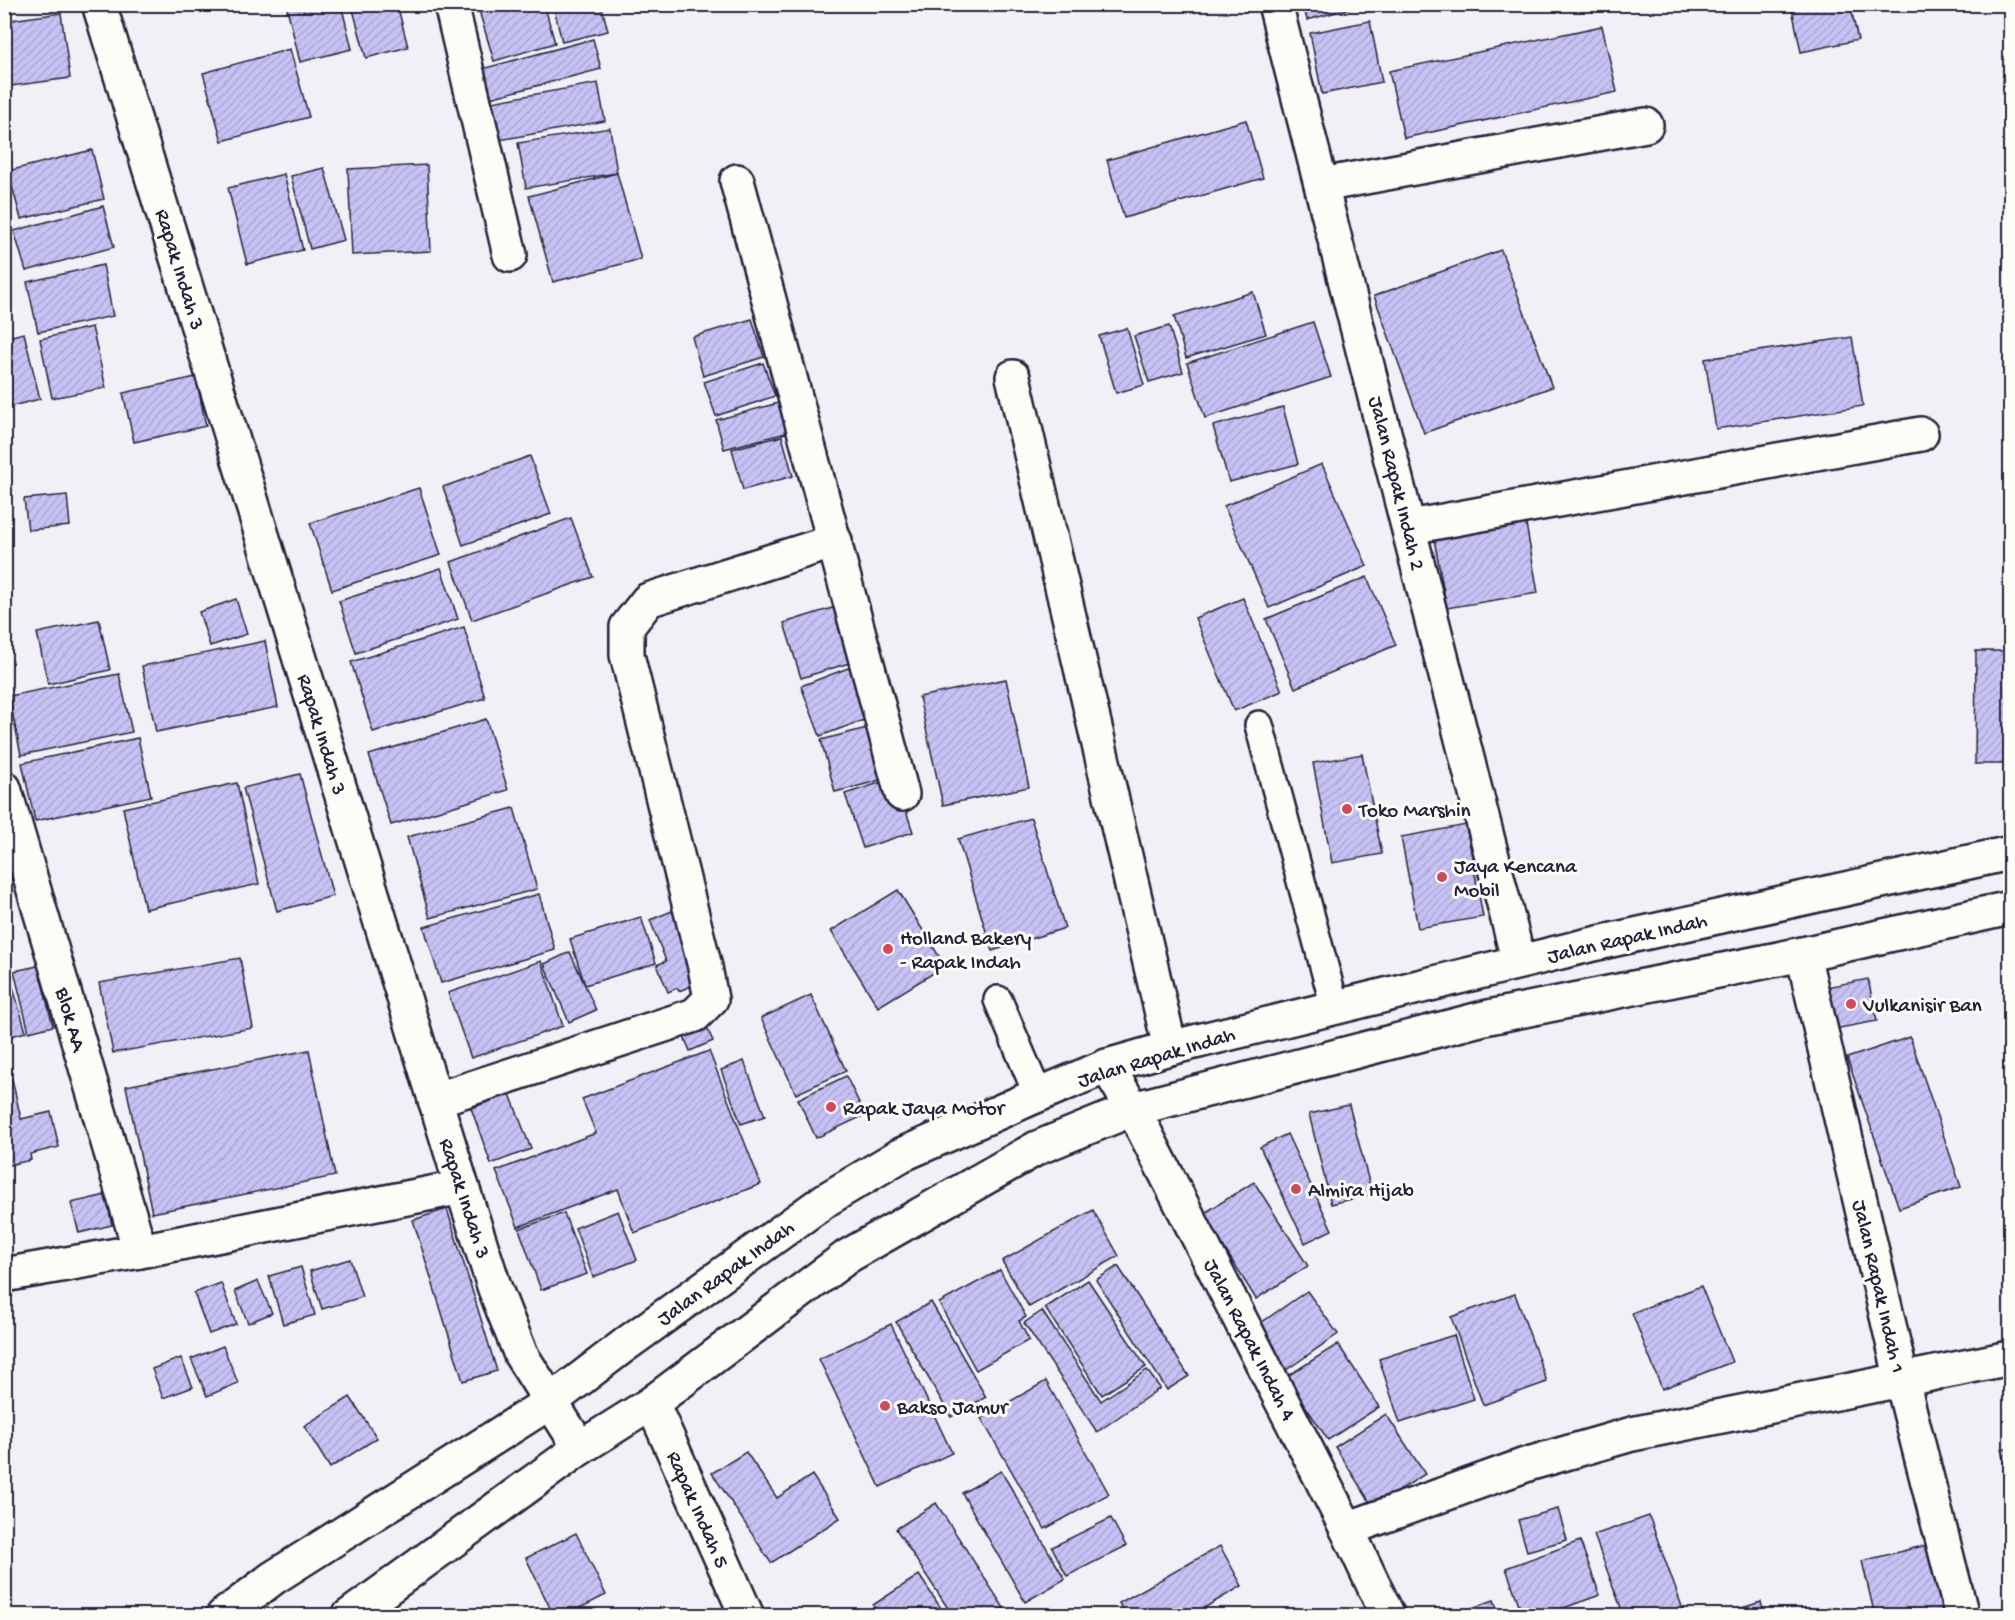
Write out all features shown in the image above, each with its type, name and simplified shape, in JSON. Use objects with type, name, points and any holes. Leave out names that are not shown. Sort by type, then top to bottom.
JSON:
[{"type":"street","name":"Rapak Indah 3","points":[[99,4],[495,1289],[521,1355],[580,1449]]},
{"type":"street","points":[[451,4],[510,255]]},
{"type":"street","name":"Jalan Rapak Indah 2","points":[[1275,4],[1410,527],[1514,943],[1521,961]]},
{"type":"street","points":[[1322,185],[1646,125]]},
{"type":"street","points":[[737,181],[902,794]]},
{"type":"street","points":[[1013,377],[1170,1048]]},
{"type":"street","points":[[1410,527],[1921,434]]},
{"type":"street","points":[[435,1100],[695,1015],[711,999],[627,654],[627,627],[648,600],[835,541]]},
{"type":"street","name":"Blok AA","points":[[4,788],[140,1251]]},
{"type":"street","name":"Jalan Rapak Indah","points":[[223,1616],[273,1578],[550,1402],[626,1344],[827,1199],[902,1155],[1038,1095],[1107,1066],[1170,1048],[1521,961],[2010,853]]},
{"type":"street","name":"Jalan Rapak Indah","points":[[349,1616],[580,1449],[652,1403],[848,1256],[1037,1148],[1133,1109],[1484,1018],[1803,954],[2010,908]]},
{"type":"street","name":"Jalan Rapak Indah 1","points":[[1803,954],[1902,1381],[1962,1616]]},
{"type":"street","name":"Jalan Rapak Indah 4","points":[[1107,1066],[1133,1109],[1347,1529],[1385,1614]]},
{"type":"street","points":[[4,1275],[140,1251],[462,1187]]},
{"type":"street","points":[[1347,1529],[1528,1464],[1632,1434],[2010,1358]]},
{"type":"street","name":"Rapak Indah 5","points":[[652,1403],[747,1616]]},
{"type":"lane","points":[[1259,725],[1335,1007]]},
{"type":"lane","points":[[998,1000],[1038,1095]]},
{"type":"building","points":[[286,4],[341,4],[352,49],[300,62]]},
{"type":"building","points":[[356,4],[397,4],[408,47],[366,58],[352,6]]},
{"type":"building","points":[[477,4],[544,4],[555,43],[494,61]]},
{"type":"building","points":[[553,4],[601,4],[608,31],[562,42]]},
{"type":"building","points":[[1303,4],[1363,4],[1363,5],[1307,20]]},
{"type":"building","points":[[1791,4],[1850,4],[1858,40],[1801,52]]},
{"type":"building","points":[[61,13],[70,78],[4,87],[4,21]]},
{"type":"building","points":[[1370,21],[1382,82],[1322,94],[1310,33]]},
{"type":"building","points":[[1602,26],[1617,92],[1404,138],[1389,71]]},
{"type":"building","points":[[593,39],[601,69],[490,98],[482,69]]},
{"type":"building","points":[[290,49],[309,117],[222,141],[203,73]]},
{"type":"building","points":[[598,83],[605,121],[494,141],[486,103]]},
{"type":"building","points":[[1246,120],[1263,178],[1124,218],[1107,160]]},
{"type":"building","points":[[610,128],[617,173],[526,188],[518,143]]},
{"type":"building","points":[[92,150],[104,199],[21,219],[8,171]]},
{"type":"building","points":[[427,165],[431,251],[352,255],[348,169]]},
{"type":"building","points":[[324,168],[344,240],[310,249],[291,176]]},
{"type":"building","points":[[617,173],[641,259],[553,282],[529,196]]},
{"type":"building","points":[[284,174],[303,250],[247,264],[228,188]]},
{"type":"building","points":[[103,206],[114,247],[26,271],[14,231]]},
{"type":"building","points":[[1501,250],[1552,387],[1424,433],[1374,296]]},
{"type":"building","points":[[103,265],[113,316],[38,332],[27,282]]},
{"type":"building","points":[[1253,292],[1266,334],[1186,358],[1174,316]]},
{"type":"building","points":[[752,319],[764,357],[703,376],[692,337]]},
{"type":"building","points":[[1313,322],[1331,377],[1205,418],[1187,363]]},
{"type":"building","points":[[1169,326],[1183,372],[1149,382],[1134,336]]},
{"type":"building","points":[[92,327],[106,388],[52,398],[40,339]]},
{"type":"building","points":[[1127,328],[1144,385],[1116,393],[1099,336]]},
{"type":"building","points":[[24,333],[40,399],[4,408],[4,338]]},
{"type":"building","points":[[1852,337],[1863,406],[1716,429],[1705,359]]},
{"type":"building","points":[[763,363],[775,396],[716,416],[704,382]]},
{"type":"building","points":[[196,377],[206,426],[134,442],[123,393]]},
{"type":"building","points":[[782,402],[790,432],[724,449],[716,420]]},
{"type":"building","points":[[1283,407],[1298,464],[1229,482],[1213,426]]},
{"type":"building","points":[[782,436],[793,476],[743,490],[732,449]]},
{"type":"building","points":[[530,456],[551,514],[463,545],[443,487]]},
{"type":"building","points":[[1322,464],[1367,566],[1269,608],[1224,506]]},
{"type":"building","points":[[419,488],[441,555],[332,590],[310,523]]},
{"type":"building","points":[[67,495],[70,526],[28,530],[24,499]]},
{"type":"building","points":[[571,518],[593,577],[472,620],[451,562]]},
{"type":"building","points":[[1526,524],[1538,593],[1447,608],[1434,539]]},
{"type":"building","points":[[441,568],[458,619],[356,653],[339,601]]},
{"type":"building","points":[[1367,577],[1396,645],[1295,688],[1266,619]]},
{"type":"building","points":[[1243,598],[1282,691],[1234,711],[1195,618]]},
{"type":"building","points":[[236,599],[247,634],[210,646],[199,612]]},
{"type":"building","points":[[845,604],[862,659],[801,678],[784,623]]},
{"type":"building","points":[[99,620],[110,670],[48,684],[37,633]]},
{"type":"building","points":[[464,627],[485,698],[373,732],[351,662]]},
{"type":"building","points":[[265,641],[278,707],[156,732],[142,666]]},
{"type":"building","points":[[1976,651],[2010,651],[2010,764],[1975,764]]},
{"type":"building","points":[[856,665],[875,716],[820,736],[801,686]]},
{"type":"building","points":[[119,674],[132,732],[21,755],[9,696]]},
{"type":"building","points":[[1006,679],[1029,787],[943,805],[919,697]]},
{"type":"building","points":[[486,719],[508,790],[391,825],[369,755]]},
{"type":"building","points":[[882,724],[897,776],[835,792],[821,740]]},
{"type":"building","points":[[138,738],[151,796],[35,821],[22,763]]},
{"type":"building","name":"Toko Marshin","points":[[1362,754],[1382,854],[1332,863],[1313,763]]},
{"type":"building","points":[[300,774],[333,896],[277,911],[243,788]]},
{"type":"building","points":[[895,778],[913,832],[863,848],[845,794]]},
{"type":"building","points":[[237,783],[259,884],[145,909],[123,808]]},
{"type":"building","points":[[514,808],[537,889],[430,918],[407,837]]},
{"type":"building","points":[[1031,818],[1065,928],[992,951],[958,839]]},
{"type":"building","name":"Jaya Kencana Mobil","points":[[1466,825],[1483,917],[1418,928],[1401,837]]},
{"type":"building","name":"Holland Bakery - Rapak Indah","points":[[898,890],[945,966],[878,1007],[831,931]]},
{"type":"building","points":[[539,894],[555,950],[441,983],[424,927]]},
{"type":"building","points":[[677,909],[706,980],[679,991],[677,988],[668,992],[657,965],[666,961],[650,920]]},
{"type":"building","points":[[641,917],[656,963],[585,985],[570,939]]},
{"type":"building","points":[[570,952],[596,1010],[569,1022],[544,964]]},
{"type":"building","points":[[240,958],[253,1028],[113,1053],[99,983]]},
{"type":"building","points":[[541,961],[563,1026],[471,1058],[448,993]]},
{"type":"building","points":[[38,966],[53,1026],[29,1032],[14,971]]},
{"type":"building","points":[[9,973],[26,1032],[4,1038],[4,975]]},
{"type":"building","name":"Vulkanisir Ban","points":[[1868,979],[1877,1021],[1835,1029],[1826,987]]},
{"type":"building","points":[[811,995],[846,1071],[796,1094],[761,1018]]},
{"type":"building","points":[[705,1023],[713,1041],[690,1051],[682,1032]]},
{"type":"building","points":[[1910,1037],[1961,1187],[1899,1208],[1847,1058]]},
{"type":"building","points":[[309,1050],[335,1176],[152,1213],[126,1086]]},
{"type":"building","points":[[709,1051],[761,1184],[634,1233],[618,1189],[518,1227],[496,1171],[596,1133],[582,1099]]},
{"type":"building","points":[[744,1061],[765,1116],[741,1124],[721,1070]]},
{"type":"building","name":"Rapak Jaya Motor","points":[[846,1076],[865,1115],[816,1138],[798,1099]]},
{"type":"building","points":[[12,1079],[21,1119],[51,1112],[59,1147],[30,1154],[31,1160],[4,1166],[4,1081]]},
{"type":"building","points":[[510,1094],[531,1149],[491,1164],[471,1108]]},
{"type":"building","points":[[1349,1105],[1372,1194],[1331,1204],[1309,1114]]},
{"type":"building","name":"Almira Hijab","points":[[1287,1134],[1332,1230],[1305,1243],[1260,1147]]},
{"type":"building","points":[[1254,1182],[1308,1266],[1256,1299],[1203,1214]]},
{"type":"building","points":[[106,1195],[112,1225],[79,1233],[71,1203]]},
{"type":"building","points":[[447,1209],[497,1371],[463,1381],[413,1220]]},
{"type":"building","points":[[1093,1210],[1119,1256],[1029,1307],[1002,1261]]},
{"type":"building","points":[[618,1211],[637,1260],[593,1277],[575,1228]]},
{"type":"building","points":[[564,1213],[587,1274],[541,1290],[519,1229]]},
{"type":"building","points":[[350,1259],[362,1297],[322,1309],[310,1271]]},
{"type":"building","points":[[1118,1266],[1189,1376],[1167,1390],[1096,1280]]},
{"type":"building","points":[[301,1267],[315,1315],[283,1324],[269,1276]]},
{"type":"building","points":[[1000,1270],[1026,1317],[1019,1321],[1029,1340],[976,1370],[939,1303]]},
{"type":"building","points":[[1088,1280],[1146,1367],[1102,1395],[1045,1308]]},
{"type":"building","points":[[258,1281],[272,1313],[248,1323],[235,1291]]},
{"type":"building","points":[[221,1283],[236,1324],[209,1334],[194,1293]]},
{"type":"building","points":[[1701,1286],[1732,1362],[1662,1389],[1632,1313]]},
{"type":"building","points":[[1307,1291],[1338,1334],[1279,1375],[1249,1331]]},
{"type":"building","points":[[1515,1294],[1547,1382],[1483,1405],[1451,1317]]},
{"type":"building","points":[[931,1302],[986,1397],[951,1417],[896,1322]]},
{"type":"building","points":[[1042,1311],[1101,1401],[1147,1370],[1160,1388],[1097,1432],[1024,1323]]},
{"type":"building","name":"Bakso Jamur","points":[[891,1324],[952,1453],[880,1487],[819,1359]]},
{"type":"building","points":[[1454,1335],[1474,1399],[1400,1423],[1379,1359]]},
{"type":"building","points":[[1338,1344],[1379,1407],[1328,1440],[1286,1377]]},
{"type":"building","points":[[223,1346],[238,1383],[207,1396],[191,1359]]},
{"type":"building","points":[[181,1358],[193,1387],[163,1398],[152,1369]]},
{"type":"building","points":[[1046,1381],[1109,1494],[1045,1529],[981,1418]]},
{"type":"building","points":[[350,1397],[377,1438],[330,1468],[304,1426]]},
{"type":"building","points":[[1386,1414],[1425,1474],[1373,1507],[1335,1447]]},
{"type":"building","points":[[2010,1447],[2010,1489],[2001,1449]]},
{"type":"building","points":[[746,1452],[777,1498],[812,1475],[840,1518],[771,1563],[712,1473]]},
{"type":"building","points":[[1001,1471],[1065,1579],[1025,1602],[962,1493]]},
{"type":"building","points":[[936,1503],[1004,1608],[993,1616],[953,1616],[896,1529]]},
{"type":"building","points":[[1558,1509],[1567,1540],[1527,1551],[1518,1520]]},
{"type":"building","points":[[1649,1516],[1684,1612],[1674,1616],[1624,1616],[1594,1535]]},
{"type":"building","points":[[1111,1518],[1126,1546],[1067,1576],[1052,1547]]},
{"type":"building","points":[[576,1533],[606,1595],[564,1616],[554,1616],[526,1558]]},
{"type":"building","points":[[1580,1541],[1600,1595],[1541,1616],[1523,1616],[1506,1568]]},
{"type":"building","points":[[1935,1543],[1952,1616],[1875,1616],[1862,1561]]},
{"type":"building","points":[[1220,1546],[1242,1586],[1190,1616],[1126,1616],[1119,1603]]},
{"type":"building","points":[[919,1575],[946,1616],[880,1616],[873,1605]]},
{"type":"building","points":[[1494,1600],[1500,1616],[1459,1616],[1458,1613]]},
{"type":"building","points":[[1761,1602],[1765,1616],[1716,1616]]},
{"type":"place","name":"Toko Marshin","points":[[1347,809]]},
{"type":"place","name":"Jaya Kencana Mobil","points":[[1442,877]]},
{"type":"place","name":"Holland Bakery - Rapak Indah","points":[[888,949]]},
{"type":"place","name":"Vulkanisir Ban","points":[[1851,1004]]},
{"type":"place","name":"Rapak Jaya Motor","points":[[831,1107]]},
{"type":"place","name":"Almira Hijab","points":[[1296,1189]]},
{"type":"place","name":"Bakso Jamur","points":[[885,1406]]}]
